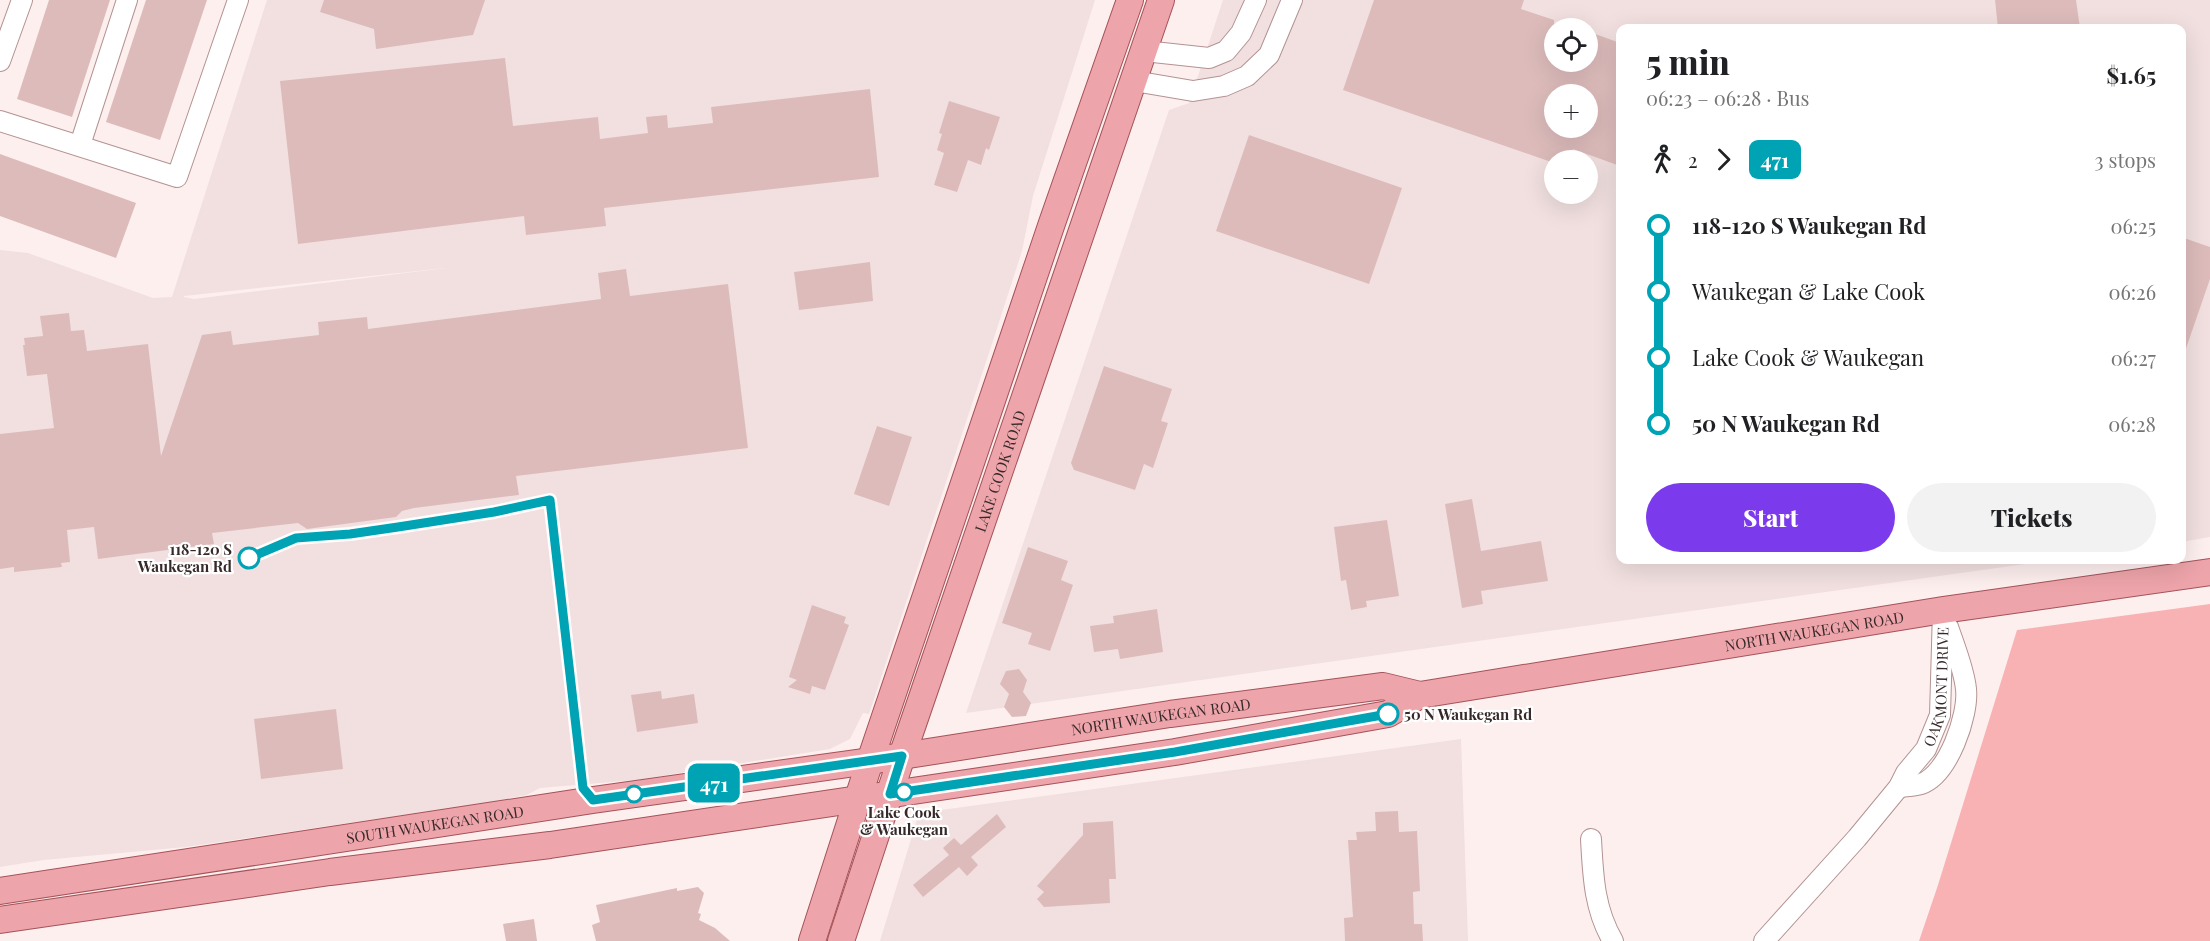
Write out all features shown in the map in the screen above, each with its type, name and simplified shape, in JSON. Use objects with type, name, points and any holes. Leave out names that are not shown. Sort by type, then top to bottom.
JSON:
[{"type":"main road","name":"LAKE COOK ROAD","points":[[812,941],[870,761],[1130,0]]},
{"type":"main road","name":"LAKE COOK ROAD","points":[[841,941],[902,756],[1161,0]]},
{"type":"main road","name":"NORTH WAUKEGAN ROAD","points":[[858,799],[1175,752],[1388,714],[1420,695],[1943,610],[2210,572]]},
{"type":"main road","name":"NORTH WAUKEGAN ROAD","points":[[870,761],[1170,714],[1383,686],[1420,695]]},
{"type":"main road","name":"SOUTH WAUKEGAN ROAD","points":[[0,891],[593,800],[870,761]]},
{"type":"main road","points":[[0,920],[330,872],[550,845],[858,799]]},
{"type":"street","points":[[0,61],[22,0]]},
{"type":"street","points":[[80,146],[127,0]]},
{"type":"street","points":[[0,121],[177,177],[238,0]]},
{"type":"street","points":[[1144,51],[1209,58],[1226,51],[1242,33],[1256,0]]},
{"type":"street","points":[[1134,81],[1193,92],[1224,86],[1247,76],[1269,55],[1292,0]]},
{"type":"street","name":"OAKMONT DRIVE","points":[[1764,941],[1857,838],[1899,787],[1923,784],[1944,766],[1954,747],[1965,710],[1966,688],[1943,610]]},
{"type":"street","points":[[1591,839],[1593,881],[1597,902],[1606,929],[1613,941]]},
{"type":"shaded area","points":[[267,0],[1095,0],[1033,196],[1022,251],[869,714],[863,713],[850,739],[830,749],[637,780],[540,788],[527,795],[485,803],[186,847],[44,860],[0,867],[0,250],[28,253],[153,298],[172,297]],"holes":[[[446,268],[194,299],[184,296]]]},
{"type":"shaded area","points":[[1223,0],[2210,0],[2210,537],[2186,541],[2186,24],[1616,24],[1616,564],[2026,564],[966,713],[1169,110],[1189,103]]},
{"type":"shaded area","points":[[2210,604],[2210,941],[1919,941],[2017,630]]},
{"type":"shaded area","points":[[1461,739],[1468,941],[880,941],[919,813]]},
{"type":"building","points":[[49,0],[110,0],[72,117],[17,99]]},
{"type":"building","points":[[146,0],[207,0],[160,140],[106,122]]},
{"type":"building","points":[[324,0],[485,0],[473,35],[376,49],[374,29],[320,12]]},
{"type":"building","points":[[1374,0],[1524,0],[1521,9],[1548,18],[1544,18],[1544,72],[1598,72],[1598,35],[1616,42],[1616,165],[1598,158],[1598,150],[1544,150],[1544,160],[1343,90]]},
{"type":"building","points":[[1995,0],[2076,0],[2079,24],[1998,24]]},
{"type":"building","points":[[505,58],[513,126],[598,117],[600,139],[648,133],[646,117],[667,115],[668,128],[713,123],[711,107],[870,89],[879,177],[604,208],[606,226],[526,235],[524,216],[298,244],[280,81]]},
{"type":"building","points":[[949,101],[1000,117],[989,150],[986,148],[981,165],[968,160],[957,192],[934,185],[944,153],[937,150],[942,134],[939,133]]},
{"type":"building","points":[[1249,135],[1402,188],[1369,284],[1216,231]]},
{"type":"building","points":[[0,154],[136,203],[116,258],[0,216]]},
{"type":"building","points":[[2186,239],[2210,247],[2210,279],[2186,348]]},
{"type":"building","points":[[870,262],[873,301],[799,310],[794,272]]},
{"type":"building","points":[[626,269],[630,296],[728,284],[748,448],[516,476],[519,495],[414,508],[402,511],[396,517],[307,529],[298,523],[212,533],[214,544],[98,559],[94,527],[67,530],[70,562],[61,563],[62,567],[14,572],[14,567],[0,569],[0,434],[54,428],[47,374],[27,376],[23,345],[25,345],[24,338],[43,336],[40,316],[69,313],[71,331],[84,330],[87,351],[148,344],[161,456],[202,335],[231,331],[233,345],[319,335],[318,322],[367,317],[368,329],[601,299],[598,273]]},
{"type":"building","points":[[1104,366],[1172,389],[1161,421],[1168,423],[1153,468],[1144,464],[1135,490],[1074,470],[1071,463]]},
{"type":"building","points":[[877,426],[912,437],[889,506],[854,494]]},
{"type":"building","points":[[1472,499],[1481,551],[1541,541],[1548,581],[1481,591],[1483,604],[1462,608],[1445,504]]},
{"type":"building","points":[[1387,520],[1399,596],[1366,601],[1367,607],[1351,610],[1346,580],[1341,581],[1334,527]]},
{"type":"building","points":[[1028,547],[1068,561],[1061,580],[1073,585],[1050,651],[1028,644],[1032,633],[1002,623]]},
{"type":"building","points":[[812,605],[846,617],[844,623],[849,625],[825,690],[812,686],[810,694],[788,687],[797,680],[789,677]]},
{"type":"building","points":[[1157,609],[1163,652],[1120,659],[1118,649],[1094,652],[1090,626],[1114,623],[1113,616]]},
{"type":"building","points":[[1019,669],[1027,680],[1023,692],[1031,703],[1026,716],[1012,717],[1004,707],[1009,694],[1000,684],[1006,671]]},
{"type":"building","points":[[661,691],[662,699],[694,694],[698,723],[637,732],[631,695]]},
{"type":"building","points":[[336,709],[343,769],[261,779],[254,719]]},
{"type":"building","points":[[1398,811],[1399,832],[1417,831],[1420,891],[1413,892],[1414,924],[1422,924],[1423,941],[1345,941],[1344,918],[1353,917],[1348,840],[1357,840],[1356,832],[1376,831],[1375,812]]},
{"type":"building","points":[[997,814],[1006,827],[971,857],[978,865],[967,876],[959,867],[923,897],[913,885],[949,855],[943,848],[954,838],[961,845]]},
{"type":"building","points":[[1113,821],[1116,879],[1109,879],[1110,903],[1044,907],[1037,899],[1044,892],[1037,886],[1083,835],[1083,823]]},
{"type":"building","points":[[698,887],[704,893],[698,913],[701,914],[699,920],[715,928],[730,941],[596,941],[592,925],[600,922],[596,905],[677,888],[677,891]]},
{"type":"building","points":[[534,919],[537,941],[506,941],[503,924]]},
{"type":"bus line","name":"471","points":[[249,558],[296,538],[350,534],[398,527],[494,512],[550,500],[583,788],[593,800],[902,756],[890,794],[1175,752],[1388,714]]},
{"type":"place","name":"118-120 S Waukegan Rd","points":[[249,558]]},
{"type":"place","name":"50 N Waukegan Rd","points":[[1388,714]]},
{"type":"place","name":"Lake Cook & Waukegan","points":[[904,792]]}]
